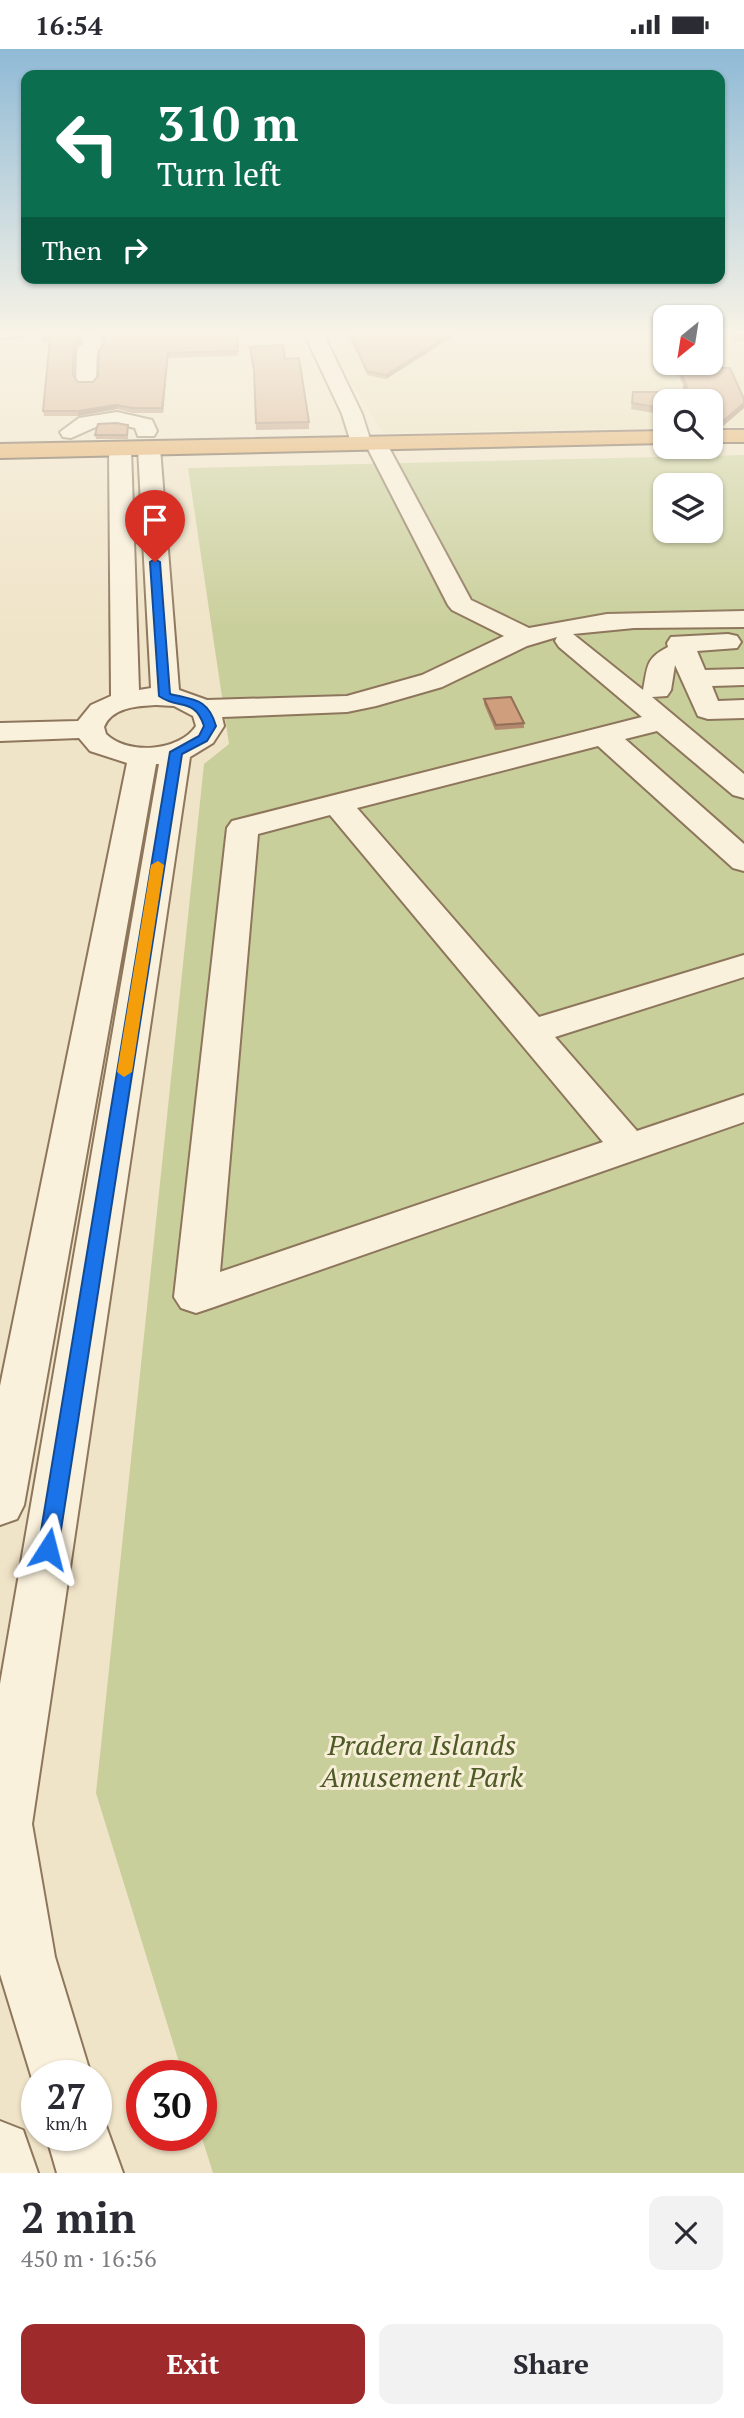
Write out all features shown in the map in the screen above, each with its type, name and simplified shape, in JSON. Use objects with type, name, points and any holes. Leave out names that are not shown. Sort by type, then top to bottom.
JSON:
[{"type":"highway","points":[[723,436],[744,436]]},
{"type":"highway","points":[[0,451],[120,449],[148,440],[369,444],[653,437]]},
{"type":"street","points":[[146,430],[165,696]]},
{"type":"street","points":[[361,430],[461,605],[526,638]]},
{"type":"street","points":[[120,449],[125,700]]},
{"type":"street","points":[[121,510],[151,508]]},
{"type":"street","points":[[56,2060],[25,1957],[6,1875],[4,1823],[183,736],[181,699],[165,696],[125,700],[100,712],[90,729],[92,737],[111,751],[183,736],[368,699],[423,685],[526,638],[577,627],[615,623],[744,619]]},
{"type":"street","points":[[183,736],[390,715],[457,692],[544,646],[581,640],[738,639]]},
{"type":"street","points":[[738,639],[680,643],[708,710],[744,709]]},
{"type":"street","points":[[695,678],[743,679],[738,639]]},
{"type":"street","points":[[581,640],[657,690],[744,761]]},
{"type":"street","points":[[581,640],[662,720],[744,789]]},
{"type":"street","points":[[657,690],[662,661],[682,650]]},
{"type":"street","points":[[662,720],[243,828],[196,1297],[744,1108]]},
{"type":"street","points":[[0,732],[90,729]]},
{"type":"street","points":[[0,1505],[183,736]]},
{"type":"street","points":[[604,736],[744,862]]},
{"type":"street","points":[[337,804],[629,1147]]},
{"type":"street","points":[[531,1032],[744,966]]},
{"type":"street","points":[[83,2151],[90,2173]]},
{"type":"street","points":[[0,2153],[5,2173]]},
{"type":"shaded area","points":[[381,430],[545,430],[383,433]]},
{"type":"green space","name":"Pradera Islands Amusement Park","points":[[723,455],[744,455],[744,2173],[213,2173],[206,2151],[217,2151],[217,2060],[178,2060],[96,1793],[204,764],[229,744],[188,468],[653,457],[723,459]]},
{"type":"building","points":[[96,430],[127,430],[127,435],[95,435]]},
{"type":"building","points":[[511,697],[524,723],[496,725],[484,699]]},
{"type":"slow traffic","points":[[124,1072],[158,865]]},
{"type":"route","points":[[48,1549],[176,752],[192,746],[210,729],[206,711],[195,704],[165,696],[155,562]]}]
